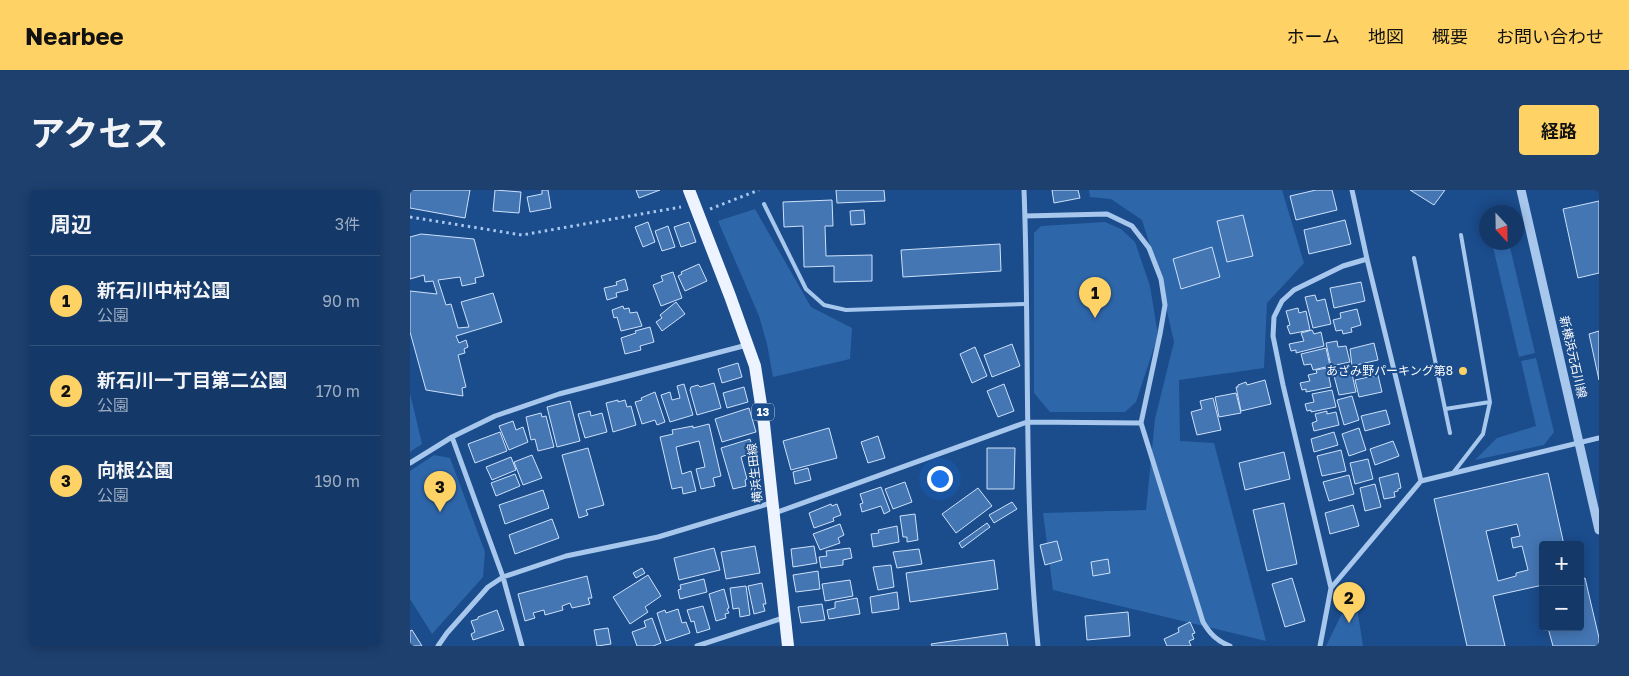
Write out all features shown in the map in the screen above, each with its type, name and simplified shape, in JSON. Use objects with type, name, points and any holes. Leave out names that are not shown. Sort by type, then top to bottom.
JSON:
[{"type":"main road","name":"横浜生田線","points":[[689,190],[755,366],[762,404],[788,646]]},
{"type":"street","points":[[1024,190],[1027,422],[1032,588],[1038,646]]},
{"type":"street","points":[[1352,190],[1367,259],[1422,481]]},
{"type":"street","name":"新横浜元石川線","points":[[1521,190],[1599,530]]},
{"type":"street","points":[[1025,216],[1107,214],[1132,226],[1149,248],[1161,280],[1164,305],[1160,334],[1141,423],[1204,622],[1216,640],[1230,646]]},
{"type":"street","points":[[1320,646],[1331,588],[1283,385],[1273,336],[1274,317],[1282,300],[1294,290],[1343,266],[1367,259]]},
{"type":"street","points":[[410,463],[452,437],[495,416],[559,394],[748,345]]},
{"type":"street","points":[[438,646],[446,633],[488,587],[503,576],[566,556],[658,538],[772,508],[1027,422],[1141,423]]},
{"type":"street","points":[[452,437],[503,576],[522,646]]},
{"type":"street","points":[[1331,588],[1422,481],[1599,438]]},
{"type":"street","points":[[697,646],[784,618]]},
{"type":"lane","points":[[764,204],[806,289],[824,305],[846,310],[1026,304]]},
{"type":"lane","points":[[1453,473],[1483,434],[1490,402],[1461,235]]},
{"type":"lane","points":[[1414,258],[1450,433]]},
{"type":"lane","points":[[1445,409],[1490,402]]},
{"type":"path","points":[[708,210],[759,190]]},
{"type":"path","points":[[410,217],[522,235],[681,207]]},
{"type":"shaded area","points":[[1089,190],[1282,190],[1304,263],[1267,303],[1264,368],[1179,380],[1180,441],[1214,443],[1266,641],[1053,590],[1043,513],[1146,510],[1155,419],[1174,342],[1157,268],[1142,220],[1111,199],[1090,197]]},
{"type":"shaded area","points":[[755,209],[811,307],[852,328],[850,359],[773,377],[767,344],[759,316],[718,221]]},
{"type":"shaded area","points":[[1105,222],[1121,229],[1135,242],[1150,286],[1158,335],[1136,402],[1125,412],[1050,412],[1034,393],[1034,233],[1041,226]]},
{"type":"shaded area","points":[[1494,250],[1511,250],[1535,353],[1519,357]]},
{"type":"shaded area","points":[[1536,358],[1554,432],[1544,445],[1475,460],[1497,438],[1536,426],[1521,361]]},
{"type":"shaded area","points":[[410,393],[422,444],[410,452]]},
{"type":"shaded area","points":[[434,455],[450,458],[485,552],[483,577],[432,634],[410,599],[410,471]]},
{"type":"shaded area","points":[[1354,589],[1363,646],[1326,646]]},
{"type":"building","points":[[410,190],[470,190],[465,218],[410,208]]},
{"type":"building","points":[[495,190],[521,192],[519,213],[493,211]]},
{"type":"building","points":[[542,190],[548,190],[551,208],[530,212],[527,197],[542,194]]},
{"type":"building","points":[[636,190],[660,190],[639,198]]},
{"type":"building","points":[[836,190],[884,190],[885,201],[837,203]]},
{"type":"building","points":[[1052,190],[1078,190],[1080,198],[1054,203]]},
{"type":"building","points":[[1316,190],[1332,190],[1337,210],[1296,220],[1290,196]]},
{"type":"building","points":[[1410,190],[1445,190],[1434,205]]},
{"type":"building","points":[[832,200],[833,226],[825,226],[826,256],[872,255],[872,281],[834,282],[834,266],[804,267],[803,226],[784,227],[783,202]]},
{"type":"building","points":[[1599,201],[1599,273],[1578,278],[1563,209]]},
{"type":"building","points":[[864,210],[865,224],[851,225],[850,211]]},
{"type":"building","points":[[1243,215],[1253,256],[1227,262],[1217,221]]},
{"type":"building","points":[[1345,220],[1351,244],[1309,254],[1304,230]]},
{"type":"building","points":[[648,222],[655,242],[643,247],[635,227]]},
{"type":"building","points":[[689,222],[696,242],[681,247],[674,227]]},
{"type":"building","points":[[668,226],[675,247],[662,251],[655,231]]},
{"type":"building","points":[[421,234],[474,239],[484,276],[475,278],[476,283],[462,286],[460,277],[438,280],[446,305],[451,304],[458,328],[469,327],[461,302],[493,293],[502,322],[456,336],[459,343],[466,340],[468,347],[464,349],[465,353],[458,355],[466,387],[462,388],[463,396],[426,390],[410,332],[410,291],[437,294],[433,281],[425,282],[424,275],[410,279],[410,237]]},
{"type":"building","points":[[1000,244],[1001,271],[903,277],[901,250]]},
{"type":"building","points":[[1212,247],[1220,277],[1181,289],[1173,259]]},
{"type":"building","points":[[699,264],[707,281],[685,291],[678,276],[682,274],[681,272]]},
{"type":"building","points":[[673,272],[682,298],[661,306],[653,285],[663,281],[661,276]]},
{"type":"building","points":[[625,279],[628,290],[616,293],[617,297],[607,300],[604,288],[617,285],[616,282]]},
{"type":"building","points":[[1361,282],[1365,301],[1334,308],[1330,288]]},
{"type":"building","points":[[1315,295],[1317,301],[1325,299],[1331,324],[1313,328],[1305,297]]},
{"type":"building","points":[[676,302],[685,314],[662,331],[656,322],[662,318],[660,315]]},
{"type":"building","points":[[623,306],[624,309],[629,308],[630,313],[637,312],[642,326],[621,331],[617,317],[614,318],[612,310]]},
{"type":"building","points":[[1298,308],[1299,313],[1306,311],[1310,330],[1290,334],[1287,326],[1290,325],[1286,311]]},
{"type":"building","points":[[1357,309],[1361,325],[1351,328],[1352,332],[1343,334],[1342,330],[1336,331],[1333,320],[1341,318],[1340,313]]},
{"type":"building","points":[[650,327],[654,342],[640,346],[641,350],[625,354],[621,338],[636,333],[635,331]]},
{"type":"building","points":[[1312,330],[1314,334],[1321,332],[1324,346],[1296,353],[1296,350],[1291,351],[1289,344],[1304,341],[1301,333]]},
{"type":"building","points":[[1599,331],[1599,380],[1589,334]]},
{"type":"building","points":[[1337,341],[1338,347],[1346,346],[1350,362],[1331,366],[1326,343]]},
{"type":"building","points":[[1374,343],[1378,360],[1352,366],[1350,349]]},
{"type":"building","points":[[1012,344],[1020,366],[992,377],[984,355]]},
{"type":"building","points":[[975,347],[987,376],[972,383],[960,354]]},
{"type":"building","points":[[1326,348],[1330,366],[1313,370],[1311,364],[1304,365],[1301,354]]},
{"type":"building","points":[[738,363],[742,377],[722,383],[718,369]]},
{"type":"building","points":[[1327,368],[1331,387],[1306,392],[1306,389],[1302,390],[1300,383],[1310,381],[1308,375],[1317,373],[1316,370]]},
{"type":"building","points":[[1343,370],[1344,377],[1352,374],[1356,392],[1339,395],[1333,372]]},
{"type":"building","points":[[1378,375],[1382,392],[1359,397],[1355,380]]},
{"type":"building","points":[[1265,380],[1271,404],[1241,411],[1236,387],[1246,382],[1247,385]]},
{"type":"building","points":[[714,383],[721,408],[697,415],[690,390],[691,387],[698,385],[700,387]]},
{"type":"building","points":[[684,384],[693,415],[670,422],[661,395],[670,392],[672,400],[680,398],[677,386]]},
{"type":"building","points":[[1004,384],[1014,411],[998,417],[987,391]]},
{"type":"building","points":[[744,387],[748,402],[727,408],[723,393]]},
{"type":"building","points":[[1332,390],[1336,407],[1311,412],[1311,410],[1307,411],[1305,404],[1314,402],[1312,394]]},
{"type":"building","points":[[655,392],[665,422],[657,425],[655,420],[642,424],[635,402]]},
{"type":"building","points":[[1236,393],[1241,413],[1219,417],[1215,397]]},
{"type":"building","points":[[1352,396],[1359,420],[1344,425],[1337,400]]},
{"type":"building","points":[[1213,398],[1221,430],[1197,435],[1191,412],[1202,409],[1200,401]]},
{"type":"building","points":[[618,400],[618,402],[625,400],[627,407],[631,406],[636,425],[613,432],[606,403]]},
{"type":"building","points":[[570,401],[580,441],[557,447],[547,407]]},
{"type":"building","points":[[749,408],[756,432],[722,442],[715,419]]},
{"type":"building","points":[[1386,410],[1390,424],[1365,431],[1361,416]]},
{"type":"building","points":[[590,411],[591,416],[602,413],[607,432],[585,438],[578,414]]},
{"type":"building","points":[[1327,411],[1327,414],[1336,412],[1339,425],[1314,431],[1312,423],[1317,421],[1315,414]]},
{"type":"building","points":[[541,413],[542,417],[546,416],[554,447],[538,451],[535,439],[531,440],[526,417]]},
{"type":"building","points":[[513,421],[516,430],[523,427],[528,442],[509,450],[499,426]]},
{"type":"building","points":[[709,424],[721,476],[713,478],[715,486],[701,489],[696,469],[705,467],[699,441],[676,447],[682,474],[691,471],[696,491],[683,494],[682,487],[672,489],[660,437],[673,434],[672,430]]},
{"type":"building","points":[[829,428],[837,458],[791,470],[783,441]]},
{"type":"building","points":[[1359,428],[1366,450],[1349,456],[1342,434]]},
{"type":"building","points":[[500,432],[507,451],[475,463],[468,444]]},
{"type":"building","points":[[1334,432],[1338,445],[1314,452],[1311,439]]},
{"type":"building","points":[[878,436],[885,458],[868,463],[861,442]]},
{"type":"building","points":[[750,439],[754,452],[741,457],[747,479],[745,480],[746,486],[733,489],[721,448]]},
{"type":"building","points":[[1393,441],[1399,456],[1375,465],[1370,449]]},
{"type":"building","points":[[588,448],[604,505],[586,510],[588,515],[579,518],[562,455]]},
{"type":"building","points":[[987,448],[1015,448],[1014,489],[987,489]]},
{"type":"building","points":[[1341,450],[1346,471],[1322,476],[1317,456]]},
{"type":"building","points":[[1284,452],[1290,479],[1245,490],[1239,463]]},
{"type":"building","points":[[532,455],[542,478],[523,485],[514,462]]},
{"type":"building","points":[[511,457],[516,470],[492,480],[486,467]]},
{"type":"building","points":[[1368,459],[1373,479],[1355,484],[1350,463]]},
{"type":"building","points":[[808,468],[811,480],[795,484],[793,472]]},
{"type":"building","points":[[1398,473],[1401,488],[1394,492],[1395,497],[1384,499],[1379,478]]},
{"type":"building","points":[[1548,473],[1563,541],[1539,541],[1539,586],[1493,596],[1505,646],[1467,646],[1434,499]],"holes":[[[1517,524],[1520,536],[1511,538],[1513,548],[1522,546],[1528,570],[1516,573],[1516,576],[1498,581],[1486,531]]]},
{"type":"building","points":[[515,474],[520,486],[496,496],[491,483]]},
{"type":"building","points":[[1349,475],[1354,494],[1329,501],[1323,482]]},
{"type":"building","points":[[905,482],[912,502],[893,509],[885,489]]},
{"type":"building","points":[[1375,484],[1381,507],[1365,511],[1360,488]]},
{"type":"building","points":[[881,487],[890,511],[884,514],[881,506],[862,512],[860,504],[863,503],[860,494]]},
{"type":"building","points":[[978,488],[992,506],[956,533],[942,514]]},
{"type":"building","points":[[543,490],[549,508],[505,524],[499,505]]},
{"type":"building","points":[[1012,502],[1017,509],[994,523],[989,515]]},
{"type":"building","points":[[1284,503],[1297,564],[1267,571],[1253,510]]},
{"type":"building","points":[[831,504],[832,506],[837,504],[841,515],[833,518],[834,521],[814,528],[809,513]]},
{"type":"building","points":[[1353,505],[1359,526],[1330,534],[1325,513]]},
{"type":"building","points":[[915,514],[918,540],[907,542],[907,537],[903,537],[900,516]]},
{"type":"building","points":[[552,519],[559,538],[515,554],[509,535]]},
{"type":"building","points":[[987,523],[990,527],[962,548],[959,543]]},
{"type":"building","points":[[840,524],[844,535],[838,538],[840,543],[820,550],[813,534]]},
{"type":"building","points":[[897,526],[899,542],[873,547],[871,534],[879,533],[878,530]]},
{"type":"building","points":[[1057,541],[1062,560],[1045,565],[1040,545]]},
{"type":"building","points":[[755,546],[760,573],[726,579],[721,552]]},
{"type":"building","points":[[814,546],[817,563],[793,567],[791,549]]},
{"type":"building","points":[[714,548],[720,570],[679,580],[674,558]]},
{"type":"building","points":[[850,548],[852,558],[843,560],[843,565],[821,568],[819,557],[827,556],[826,551]]},
{"type":"building","points":[[919,549],[922,564],[897,568],[893,552]]},
{"type":"building","points":[[1108,559],[1110,573],[1093,576],[1091,562]]},
{"type":"building","points":[[994,560],[998,589],[910,602],[906,573]]},
{"type":"building","points":[[891,565],[894,587],[878,590],[873,567]]},
{"type":"building","points":[[642,568],[645,573],[636,578],[633,573]]},
{"type":"building","points":[[818,571],[820,589],[796,592],[793,575]]},
{"type":"building","points":[[648,575],[661,596],[645,607],[648,612],[630,624],[613,597]]},
{"type":"building","points":[[587,576],[592,598],[588,598],[590,604],[572,608],[570,603],[562,606],[563,610],[545,615],[544,610],[533,613],[535,618],[525,621],[518,594]]},
{"type":"building","points":[[1292,578],[1305,621],[1285,627],[1272,584]]},
{"type":"building","points":[[1584,578],[1599,638],[1599,646],[1553,646],[1549,631],[1584,631]]},
{"type":"building","points":[[704,579],[707,592],[680,599],[678,590],[681,589],[680,585]]},
{"type":"building","points":[[850,580],[853,596],[825,601],[822,584]]},
{"type":"building","points":[[762,583],[766,604],[763,604],[765,611],[754,614],[748,586]]},
{"type":"building","points":[[746,586],[750,615],[740,617],[739,608],[733,609],[730,588]]},
{"type":"building","points":[[724,589],[729,613],[725,614],[726,618],[716,621],[709,594]]},
{"type":"building","points":[[897,592],[899,609],[872,613],[870,597]]},
{"type":"building","points":[[857,598],[860,614],[829,619],[827,610],[835,608],[835,602]]},
{"type":"building","points":[[822,604],[825,620],[801,623],[798,607]]},
{"type":"building","points":[[703,606],[710,629],[697,633],[694,621],[691,622],[687,610]]},
{"type":"building","points":[[678,609],[682,623],[686,622],[690,633],[666,641],[657,613],[665,610],[666,613]]},
{"type":"building","points":[[497,610],[504,630],[473,640],[471,634],[475,632],[471,621]]},
{"type":"building","points":[[1128,612],[1130,636],[1087,640],[1085,616]]},
{"type":"building","points":[[652,618],[661,643],[653,646],[637,646],[632,632],[646,627],[644,621]]},
{"type":"building","points":[[1190,622],[1195,633],[1192,634],[1194,639],[1189,641],[1191,646],[1167,646],[1164,639],[1179,632],[1178,628]]},
{"type":"building","points":[[608,628],[611,644],[597,646],[594,630]]},
{"type":"building","points":[[412,630],[422,646],[410,646],[410,631]]},
{"type":"building","points":[[1006,633],[1008,646],[932,646],[931,644]]},
{"type":"place","name":"新石川中村公園","points":[[1095,318]]},
{"type":"place","name":"あざみ野パーキング第8","points":[[1463,371]]},
{"type":"place","name":"向根公園","points":[[440,512]]},
{"type":"place","name":"新石川一丁目第二公園","points":[[1349,623]]}]
